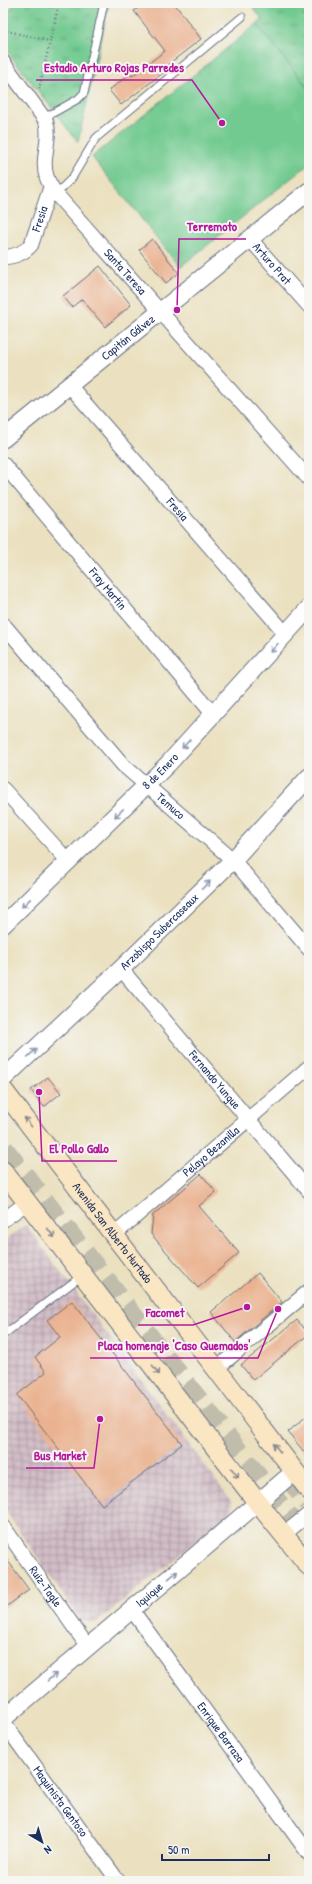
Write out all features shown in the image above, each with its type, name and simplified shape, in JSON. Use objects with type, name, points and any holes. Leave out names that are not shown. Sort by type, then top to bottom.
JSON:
[{"type":"main road","name":"Avenida San Alberto Hurtado","points":[[3,1090],[309,1490]]},
{"type":"main road","points":[[3,1170],[258,1503],[309,1566]]},
{"type":"street","name":"Santa Teresa","points":[[3,62],[44,118],[49,129],[45,169],[46,177],[54,190],[160,312],[309,479]]},
{"type":"street","name":"Fresia","points":[[3,257],[18,255],[26,251],[31,246],[54,190]]},
{"type":"street","name":"Capitán Gálvez","points":[[4,435],[69,385],[309,191]]},
{"type":"street","name":"Arturo Prat","points":[[250,239],[309,306]]},
{"type":"street","name":"Fresia","points":[[69,385],[286,634]]},
{"type":"street","name":"Fray Martín","points":[[3,464],[213,714]]},
{"type":"street","name":"8 de Enero","points":[[3,925],[147,786],[309,608]]},
{"type":"street","name":"Temuco","points":[[3,624],[123,765],[233,860],[309,949]]},
{"type":"street","name":"Arzobispo Subercaseaux","points":[[3,1079],[121,969],[233,860],[309,777]]},
{"type":"street","points":[[3,789],[69,862]]},
{"type":"street","name":"Fernando Yungue","points":[[121,969],[309,1191]]},
{"type":"street","name":"Pelayo Bezanilla","points":[[114,1235],[309,1067]]},
{"type":"street","points":[[3,1220],[28,1202]]},
{"type":"street","points":[[216,1370],[309,1291]]},
{"type":"street","name":"Iquique","points":[[3,1719],[295,1472]]},
{"type":"street","points":[[284,1534],[309,1514]]},
{"type":"street","name":"Ruiz-Tagle","points":[[3,1526],[88,1647]]},
{"type":"street","name":"Enrique Barraza","points":[[132,1610],[309,1854]]},
{"type":"street","name":"Maquinista Gentoso","points":[[3,1722],[118,1881]]},
{"type":"lane","points":[[44,118],[78,100],[84,93],[104,3]]},
{"type":"lane","points":[[54,190],[72,178],[96,138],[242,17]]},
{"type":"lane","points":[[3,1335],[84,1275]]},
{"type":"path","points":[[35,107],[58,3]]},
{"type":"path","points":[[3,30],[49,41]]},
{"type":"shaded area","points":[[26,1225],[232,1502],[231,1513],[96,1623],[81,1621],[3,1507],[3,1241]]},
{"type":"green space","points":[[11,3],[109,3],[78,142],[3,46],[3,15],[13,7]]},
{"type":"green space","points":[[249,3],[309,3],[309,89],[257,24],[263,20]]},
{"type":"green space","points":[[257,24],[309,89],[309,164],[180,267],[92,157]]},
{"type":"building","points":[[145,3],[174,3],[201,39],[166,66],[168,69],[121,105],[109,90],[130,74],[132,76],[165,51],[134,11]]},
{"type":"building","points":[[152,239],[179,273],[166,283],[139,250]]},
{"type":"building","points":[[100,266],[131,305],[105,327],[82,299],[72,307],[63,296]]},
{"type":"building","points":[[48,1077],[61,1093],[44,1107],[31,1090]]},
{"type":"building","points":[[201,1174],[216,1192],[199,1206],[239,1253],[198,1288],[151,1234],[153,1215]]},
{"type":"building","points":[[258,1273],[282,1302],[235,1342],[211,1312]]},
{"type":"building","points":[[72,1301],[182,1444],[102,1505],[17,1395],[46,1372],[35,1357],[60,1337],[47,1320]]},
{"type":"building","points":[[297,1320],[309,1334],[253,1380],[241,1365]]},
{"type":"building","points":[[309,1414],[309,1458],[288,1432]]},
{"type":"building","points":[[3,1554],[29,1590],[3,1609]]},
{"type":"tunnel","points":[[3,1149],[309,1544]]},
{"type":"tunnel","points":[[288,1475],[309,1503]]},
{"type":"place","name":"Estadio Arturo Rojas Parredes","points":[[222,123]]},
{"type":"place","name":"Terremoto","points":[[177,310]]},
{"type":"place","name":"El Pollo Gallo","points":[[39,1092]]},
{"type":"place","name":"Facomet","points":[[247,1307]]},
{"type":"place","name":"Placa homenaje 'Caso Quemados'","points":[[278,1309]]},
{"type":"place","name":"Bus Market","points":[[100,1419]]}]
